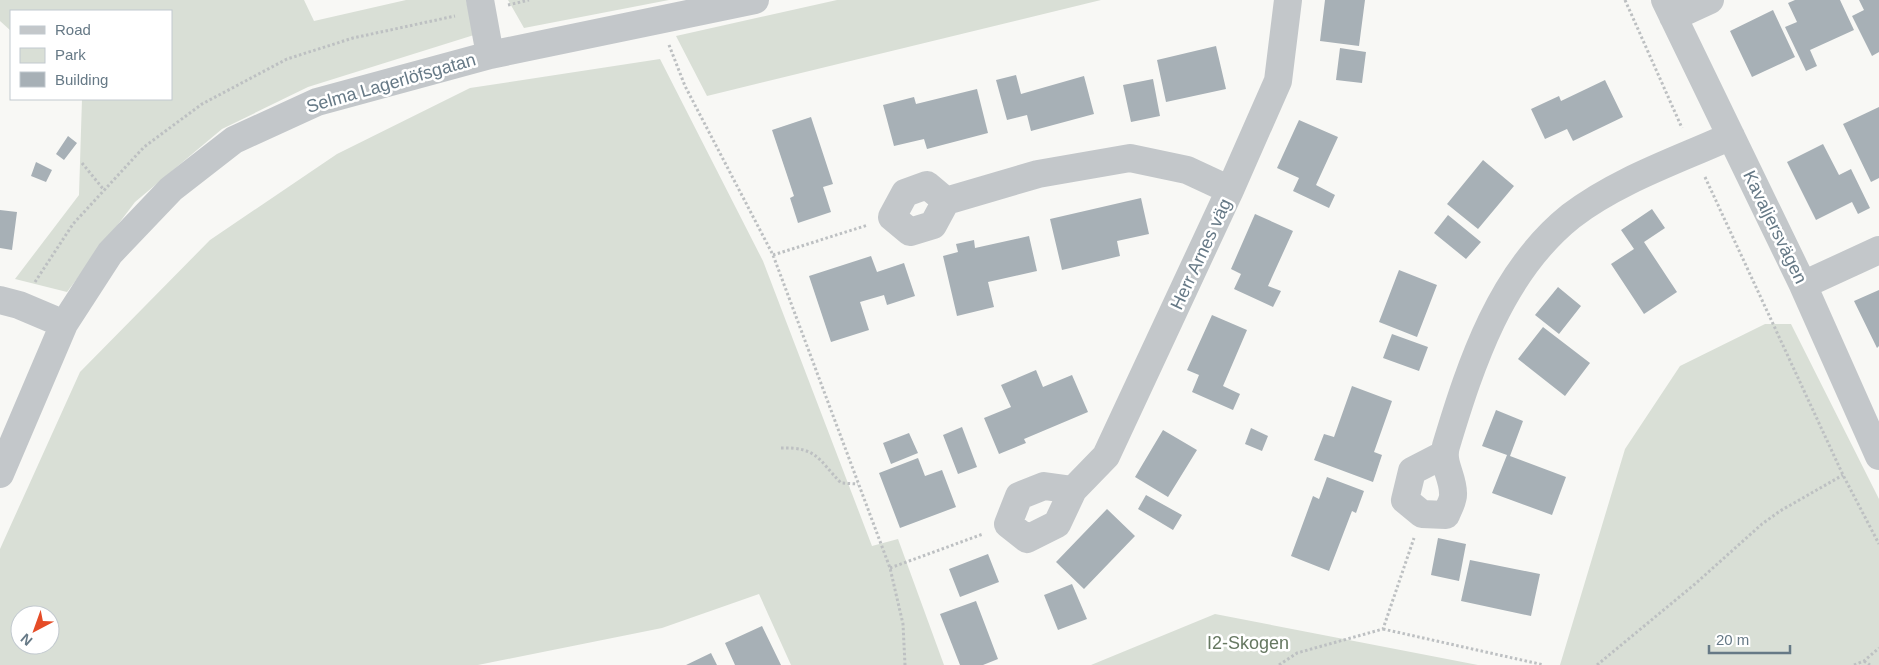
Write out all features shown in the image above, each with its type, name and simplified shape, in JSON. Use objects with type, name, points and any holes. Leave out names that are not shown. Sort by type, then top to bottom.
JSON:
[{"type":"street","points":[[480,0],[490,55]]},
{"type":"street","name":"Selma Lagerlöfsgatan","points":[[0,474],[64,324],[110,253],[171,189],[234,140],[317,102],[490,55],[755,0]]},
{"type":"street","name":"Herr Arnes väg","points":[[1008,524],[1027,539],[1057,524],[1073,490],[1106,456],[1230,190],[1278,81],[1288,0]]},
{"type":"street","points":[[1669,8],[1710,0]]},
{"type":"street","name":"Kavaljersvägen","points":[[1669,8],[1803,285],[1879,456]]},
{"type":"street","points":[[1443,455],[1412,471],[1405,500],[1422,514],[1446,515],[1454,494],[1443,455],[1464,385],[1500,302],[1535,250],[1571,216],[1612,190],[1731,136]]},
{"type":"street","points":[[892,217],[910,232],[933,225],[946,200],[1038,174],[1130,158],[1187,170],[1230,190]]},
{"type":"street","points":[[1803,285],[1879,250]]},
{"type":"street","points":[[0,300],[19,305],[64,324]]},
{"type":"street","points":[[1008,524],[1019,496],[1044,486],[1073,490]]},
{"type":"path","points":[[1625,0],[1843,475],[1879,544]]},
{"type":"path","points":[[659,20],[685,86],[773,255],[890,568],[903,624],[905,665]]},
{"type":"path","points":[[82,163],[104,190]]},
{"type":"path","points":[[773,255],[892,217]]},
{"type":"path","points":[[781,448],[801,448],[816,455],[840,483],[858,484]]},
{"type":"path","points":[[1597,665],[1695,584],[1762,524],[1780,511],[1843,475]]},
{"type":"path","points":[[1383,629],[1422,514]]},
{"type":"path","points":[[890,568],[1008,524]]},
{"type":"path","points":[[1279,665],[1297,653],[1383,629],[1544,665]]},
{"type":"path","points":[[1854,665],[1864,661],[1879,648]]},
{"type":"path","points":[[1864,661],[1870,665]]},
{"type":"green space","points":[[0,0],[304,0],[314,21],[406,0],[466,0],[474,35],[308,87],[222,129],[135,202],[67,292],[15,279],[79,195],[82,100],[172,100],[172,10],[10,10],[10,30],[0,21]]},
{"type":"green space","points":[[508,0],[669,0],[524,28]]},
{"type":"green space","points":[[837,0],[1101,0],[707,96],[676,36]]},
{"type":"green space","points":[[660,59],[763,261],[872,546],[898,539],[944,665],[791,665],[759,594],[662,628],[478,665],[0,665],[0,549],[80,372],[210,240],[337,154],[470,88]]},
{"type":"green space","points":[[1765,324],[1791,324],[1879,499],[1879,665],[1560,665],[1625,449],[1680,366]]},
{"type":"green space","name":"I2-Skogen","points":[[1215,614],[1478,665],[1091,665]]},
{"type":"building","points":[[1325,0],[1365,0],[1359,46],[1320,41]]},
{"type":"building","points":[[1795,0],[1840,0],[1854,30],[1810,50],[1817,66],[1806,71],[1785,27],[1797,22],[1788,3]]},
{"type":"building","points":[[1859,0],[1879,0],[1879,52],[1872,56],[1852,16],[1864,10]]},
{"type":"building","points":[[1773,10],[1795,57],[1752,77],[1730,31]]},
{"type":"building","points":[[1216,46],[1226,89],[1166,102],[1157,60]]},
{"type":"building","points":[[1340,48],[1366,52],[1362,83],[1336,80]]},
{"type":"building","points":[[1016,75],[1021,94],[1084,76],[1094,114],[1031,131],[1027,115],[1007,120],[996,80]]},
{"type":"building","points":[[1153,79],[1160,116],[1131,122],[1123,85]]},
{"type":"building","points":[[1605,80],[1623,117],[1573,141],[1567,129],[1545,139],[1531,109],[1559,96],[1561,101]]},
{"type":"building","points":[[977,89],[988,133],[927,149],[924,139],[894,146],[883,105],[914,97],[916,104]]},
{"type":"building","points":[[1879,107],[1879,178],[1871,182],[1843,124]]},
{"type":"building","points":[[811,117],[833,184],[823,187],[831,212],[798,223],[790,198],[794,196],[772,130]]},
{"type":"building","points":[[1299,120],[1338,137],[1316,185],[1335,195],[1329,208],[1293,191],[1299,178],[1277,168]]},
{"type":"building","points":[[68,136],[77,143],[64,160],[56,154]]},
{"type":"building","points":[[1823,144],[1839,175],[1851,169],[1870,208],[1858,214],[1852,202],[1816,220],[1787,162]]},
{"type":"building","points":[[1483,160],[1514,186],[1478,229],[1447,204]]},
{"type":"building","points":[[36,162],[52,170],[46,182],[31,176]]},
{"type":"building","points":[[1141,198],[1149,234],[1117,241],[1120,256],[1062,270],[1050,219]]},
{"type":"building","points":[[1652,209],[1665,228],[1644,242],[1677,292],[1644,314],[1611,264],[1634,249],[1621,230]]},
{"type":"building","points":[[0,210],[17,212],[12,250],[0,248]]},
{"type":"building","points":[[1255,214],[1293,231],[1268,286],[1281,291],[1273,307],[1234,289],[1241,274],[1231,269]]},
{"type":"building","points":[[1448,215],[1481,242],[1466,259],[1434,233]]},
{"type":"building","points":[[1029,236],[1037,271],[988,282],[994,307],[957,316],[943,256],[958,252],[956,244],[974,240],[975,248]]},
{"type":"building","points":[[871,256],[877,272],[904,263],[915,296],[887,305],[884,295],[860,302],[869,330],[831,342],[809,276]]},
{"type":"building","points":[[1399,270],[1437,285],[1417,337],[1379,322]]},
{"type":"building","points":[[1558,287],[1581,306],[1559,334],[1535,315]]},
{"type":"building","points":[[1879,290],[1879,346],[1877,348],[1854,301]]},
{"type":"building","points":[[1212,315],[1247,330],[1223,386],[1240,394],[1233,410],[1192,392],[1199,375],[1187,370]]},
{"type":"building","points":[[1543,327],[1590,363],[1565,396],[1518,359]]},
{"type":"building","points":[[1392,334],[1428,347],[1419,371],[1383,358]]},
{"type":"building","points":[[1036,370],[1043,387],[1072,375],[1088,412],[1024,439],[1026,443],[999,454],[984,418],[1011,407],[1001,385]]},
{"type":"building","points":[[1352,386],[1392,401],[1374,452],[1382,455],[1373,482],[1314,460],[1324,434],[1334,437]]},
{"type":"building","points":[[1496,410],[1523,421],[1510,456],[1566,477],[1552,515],[1492,493],[1507,455],[1482,446]]},
{"type":"building","points":[[962,427],[977,467],[958,474],[943,435]]},
{"type":"building","points":[[1251,428],[1268,436],[1262,451],[1245,444]]},
{"type":"building","points":[[1163,430],[1197,450],[1168,497],[1135,477]]},
{"type":"building","points":[[909,433],[918,453],[891,464],[883,443]]},
{"type":"building","points":[[918,458],[925,476],[942,470],[956,507],[900,528],[879,473]]},
{"type":"building","points":[[1327,477],[1364,491],[1356,513],[1352,511],[1329,571],[1291,556],[1313,496],[1319,499]]},
{"type":"building","points":[[1146,495],[1182,515],[1173,530],[1138,509]]},
{"type":"building","points":[[1107,509],[1135,536],[1084,589],[1056,562]]},
{"type":"building","points":[[1438,538],[1466,544],[1459,581],[1431,575]]},
{"type":"building","points":[[988,554],[999,582],[960,597],[949,569]]},
{"type":"building","points":[[1470,560],[1540,574],[1531,616],[1461,601]]},
{"type":"building","points":[[1072,584],[1087,619],[1058,630],[1044,595]]},
{"type":"building","points":[[976,601],[998,659],[983,665],[960,665],[940,614]]},
{"type":"building","points":[[762,626],[781,665],[735,665],[725,643]]},
{"type":"building","points":[[711,653],[717,665],[686,665]]}]
